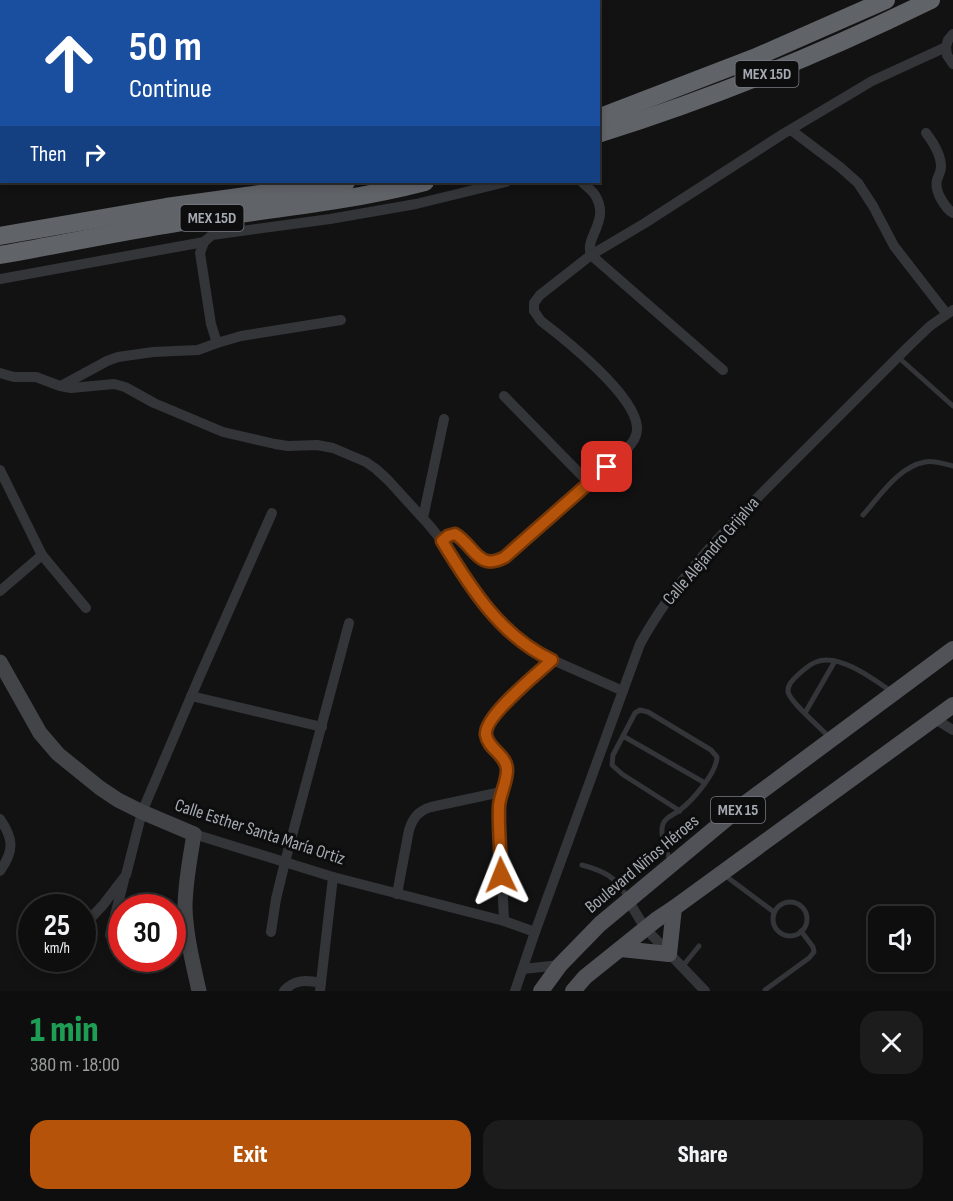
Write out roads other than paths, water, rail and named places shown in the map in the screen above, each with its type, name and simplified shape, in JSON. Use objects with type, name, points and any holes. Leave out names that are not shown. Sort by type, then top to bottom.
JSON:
[{"type":"highway","name":"MEX 15D","points":[[600,117],[754,58],[886,0]]},
{"type":"highway","name":"MEX 15D","points":[[600,133],[660,115],[820,52],[931,0]]},
{"type":"highway","name":"MEX 15D","points":[[0,236],[166,207],[339,183]]},
{"type":"highway","name":"MEX 15D","points":[[0,255],[174,223],[289,207],[393,190],[421,183]]},
{"type":"main road","name":"Boulevard Niños Héroes","points":[[547,989],[560,965],[600,924],[628,900],[743,805],[953,649]]},
{"type":"main road","name":"MEX 15","points":[[573,991],[585,977],[645,928],[953,705]]},
{"type":"main road","points":[[621,949],[669,954],[674,908]]},
{"type":"street","points":[[953,34],[946,47],[947,55],[953,64]]},
{"type":"street","points":[[442,541],[455,534],[480,559],[492,562],[505,557],[625,452],[634,440],[637,430],[636,420],[628,404],[608,379],[541,321],[534,311],[534,303],[540,295],[591,255],[790,130],[872,81],[946,47]]},
{"type":"street","points":[[790,130],[858,183],[894,246],[950,312]]},
{"type":"street","points":[[926,133],[938,151],[942,165],[936,183],[939,194],[949,211],[953,213]]},
{"type":"street","points":[[0,279],[204,242],[212,236],[416,204],[502,183]]},
{"type":"street","points":[[583,183],[595,195],[600,208],[600,222],[590,245],[591,255],[723,370]]},
{"type":"street","points":[[204,242],[200,253],[211,324],[217,343]]},
{"type":"street","name":"Calle Alejandro Grijalva","points":[[515,991],[640,644],[652,622],[705,552],[746,509],[930,326],[950,312]]},
{"type":"street","points":[[60,386],[118,357],[153,352],[198,351],[242,336],[341,320]]},
{"type":"street","points":[[0,373],[14,377],[36,377],[60,386],[79,388],[114,384],[223,432],[288,446],[317,445],[351,454],[376,469],[402,494],[442,541],[481,600],[514,637],[527,647],[552,660],[623,691]]},
{"type":"street","points":[[504,396],[589,483]]},
{"type":"street","points":[[423,518],[444,419]]},
{"type":"street","points":[[0,470],[42,555],[86,608]]},
{"type":"street","points":[[121,894],[142,812],[272,513]]},
{"type":"street","points":[[0,591],[42,555]]},
{"type":"street","points":[[271,932],[285,862],[349,623]]},
{"type":"street","points":[[504,921],[499,806],[507,766],[486,737],[486,731],[498,711],[552,660]]},
{"type":"street","name":"Calle Esther Santa María Ortiz","points":[[0,662],[30,717],[49,745],[74,768],[118,800],[194,834],[397,894],[504,921],[535,932]]},
{"type":"street","points":[[191,696],[322,727]]},
{"type":"street","points":[[935,719],[953,730]]},
{"type":"street","points":[[397,894],[409,830],[417,814],[430,807],[501,792]]},
{"type":"street","points":[[0,819],[9,833],[11,843],[8,860],[1,867]]},
{"type":"street","points":[[194,834],[185,909],[199,991]]},
{"type":"street","points":[[96,912],[126,874]]},
{"type":"street","points":[[284,991],[296,982],[307,980],[321,987],[333,876]]},
{"type":"street","points":[[628,900],[645,928],[705,991]]},
{"type":"street","points":[[523,969],[560,965]]},
{"type":"lane","points":[[898,357],[953,406]]},
{"type":"lane","points":[[863,515],[897,477],[909,468],[925,462],[953,466]]},
{"type":"lane","points":[[831,740],[788,693],[788,687],[792,681],[816,662],[824,660],[835,662],[864,673],[893,693]]},
{"type":"lane","points":[[805,713],[835,662]]},
{"type":"lane","points":[[672,864],[663,837],[662,829],[666,819],[680,811],[705,783],[717,763],[717,757],[715,753],[648,712],[640,710],[635,713],[613,754],[612,765],[680,811]]},
{"type":"lane","points":[[623,736],[705,783]]},
{"type":"lane","points":[[582,865],[613,878],[621,886],[628,900]]},
{"type":"lane","points":[[722,873],[774,912]]},
{"type":"lane","points":[[784,903],[797,903],[806,913],[805,926],[796,935],[783,934],[774,925],[774,912],[784,903]]},
{"type":"lane","points":[[765,990],[814,952],[801,931]]},
{"type":"lane","points":[[682,967],[699,946]]}]
